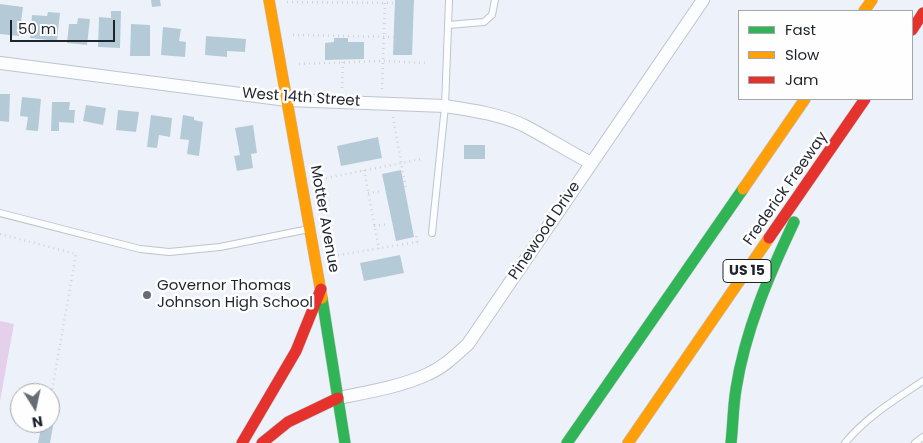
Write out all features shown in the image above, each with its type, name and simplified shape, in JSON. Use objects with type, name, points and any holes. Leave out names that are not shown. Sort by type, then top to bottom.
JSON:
[{"type":"main road","name":"Motter Avenue","points":[[269,0],[321,289],[345,443]]},
{"type":"main road","points":[[913,28],[923,13]]},
{"type":"main road","points":[[567,443],[804,100]]},
{"type":"main road","name":"Frederick Freeway","points":[[628,443],[864,100]]},
{"type":"main road","points":[[731,443],[737,383],[753,322],[772,269],[824,159]]},
{"type":"main road","points":[[242,443],[296,351],[321,289]]},
{"type":"main road","points":[[318,396],[338,398]]},
{"type":"main road","points":[[262,443],[271,433],[286,422],[338,398]]},
{"type":"main road","points":[[256,421],[272,413]]},
{"type":"street","name":"Pinewood Drive","points":[[338,398],[389,387],[429,374],[450,361],[468,344],[702,0]]},
{"type":"street","name":"West 14th Street","points":[[0,63],[287,100],[445,106],[485,113],[522,125],[591,163]]},
{"type":"lane","points":[[432,233],[445,106],[449,0]]},
{"type":"lane","points":[[448,24],[484,22],[492,15],[495,0]]},
{"type":"lane","points":[[0,213],[140,250],[169,252],[220,247],[310,229]]},
{"type":"lane","points":[[845,443],[887,404],[923,381]]},
{"type":"lane","points":[[915,443],[923,437]]},
{"type":"path","points":[[382,89],[385,1]]},
{"type":"path","points":[[287,2],[385,1],[395,3]]},
{"type":"path","points":[[293,35],[394,37]]},
{"type":"path","points":[[342,88],[343,61]]},
{"type":"path","points":[[299,64],[343,61],[427,63]]},
{"type":"path","points":[[393,115],[406,189]]},
{"type":"path","points":[[321,179],[422,159]]},
{"type":"path","points":[[364,170],[378,249]]},
{"type":"path","points":[[368,193],[381,190]]},
{"type":"path","points":[[374,226],[388,224]]},
{"type":"path","points":[[333,256],[417,242],[416,233]]},
{"type":"path","points":[[0,234],[76,254],[53,383]]},
{"type":"shaded area","points":[[0,321],[14,324],[0,401]]},
{"type":"building","points":[[151,0],[160,0],[161,6],[152,7]]},
{"type":"building","points":[[395,0],[414,0],[412,55],[393,55]]},
{"type":"building","points":[[0,4],[23,7],[19,36],[0,34]]},
{"type":"building","points":[[111,11],[121,11],[120,48],[98,47],[99,17],[111,18]]},
{"type":"building","points":[[48,12],[60,13],[57,41],[30,38],[32,15],[47,16]]},
{"type":"building","points":[[78,18],[90,19],[87,45],[67,43],[69,24],[77,24]]},
{"type":"building","points":[[131,24],[150,25],[150,56],[130,56]]},
{"type":"building","points":[[163,27],[181,29],[179,41],[186,42],[185,57],[161,55]]},
{"type":"building","points":[[206,36],[246,39],[245,52],[227,51],[227,57],[205,55]]},
{"type":"building","points":[[334,38],[348,38],[348,42],[364,42],[364,59],[325,60],[325,43],[334,42]]},
{"type":"building","points":[[0,94],[10,94],[9,122],[0,121]]},
{"type":"building","points":[[22,97],[41,99],[38,131],[26,130],[28,117],[20,116]]},
{"type":"building","points":[[52,102],[70,102],[69,110],[75,110],[74,123],[59,122],[59,131],[51,131]]},
{"type":"building","points":[[86,105],[106,108],[103,125],[83,121]]},
{"type":"building","points":[[118,110],[139,112],[136,132],[116,130]]},
{"type":"building","points":[[151,115],[172,118],[170,137],[159,135],[157,148],[147,147]]},
{"type":"building","points":[[183,115],[194,117],[194,120],[203,122],[199,156],[187,154],[189,140],[180,139]]},
{"type":"building","points":[[253,125],[257,153],[251,154],[253,168],[237,171],[234,156],[240,155],[235,128]]},
{"type":"building","points":[[378,137],[382,158],[341,166],[337,146]]},
{"type":"building","points":[[464,145],[485,145],[485,159],[464,159]]},
{"type":"building","points":[[401,170],[414,237],[396,241],[382,174]]},
{"type":"building","points":[[400,255],[404,273],[364,281],[360,263]]},
{"type":"building","points":[[40,433],[52,433],[50,443],[38,443]]},
{"type":"traffic: fast","points":[[567,443],[743,189]]},
{"type":"traffic: fast","points":[[731,443],[734,402],[745,346],[767,283],[794,222]]},
{"type":"traffic: fast","points":[[322,298],[345,443]]},
{"type":"traffic: slow","points":[[269,0],[322,298]]},
{"type":"traffic: slow","points":[[865,10],[872,0]]},
{"type":"traffic: slow","points":[[743,189],[804,100]]},
{"type":"traffic: slow","points":[[628,443],[769,238]]},
{"type":"traffic: jam","points":[[913,28],[923,13]]},
{"type":"traffic: jam","points":[[769,238],[864,100]]},
{"type":"traffic: jam","points":[[242,443],[296,351],[321,289]]},
{"type":"traffic: jam","points":[[262,443],[288,422],[338,398]]},
{"type":"place","name":"Governor Thomas Johnson High School","points":[[147,295]]}]
